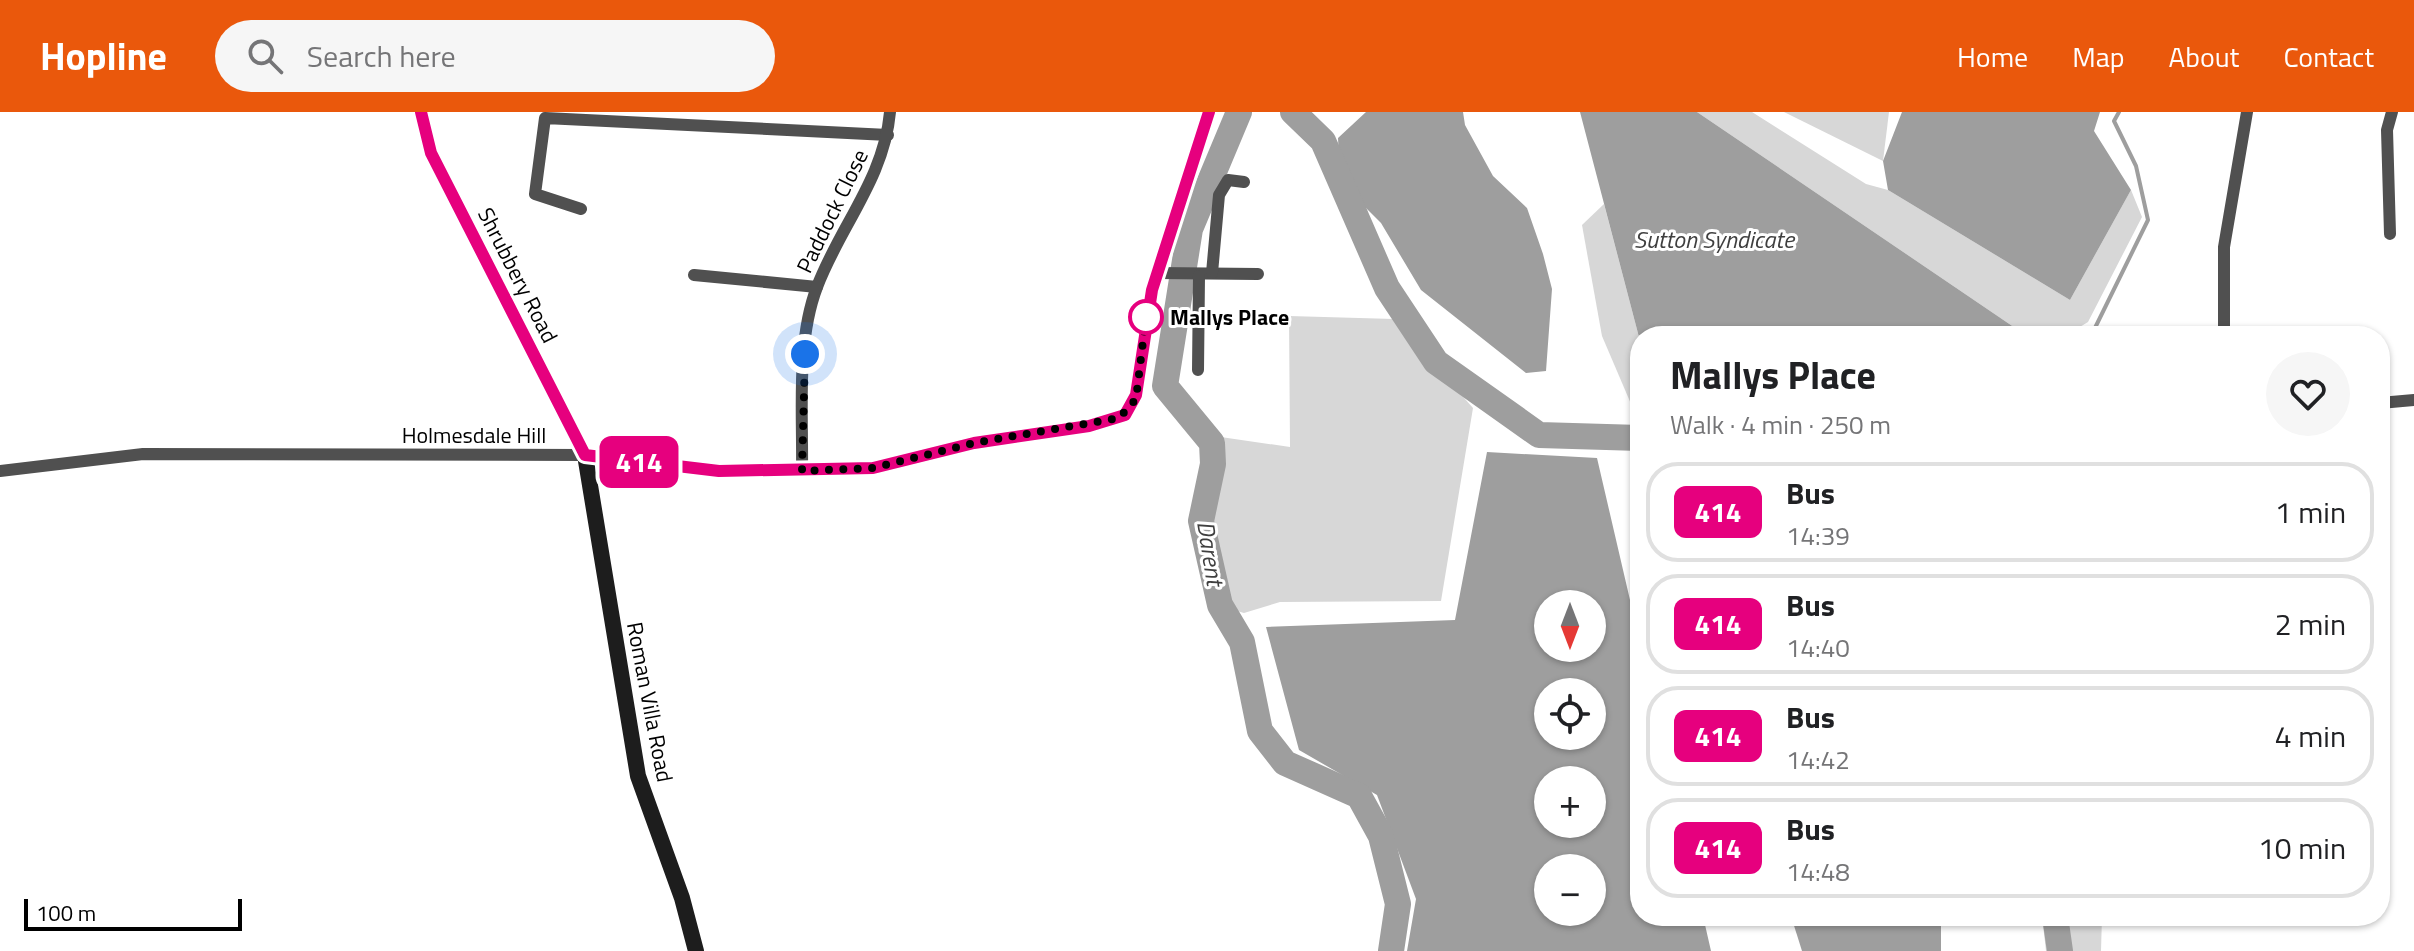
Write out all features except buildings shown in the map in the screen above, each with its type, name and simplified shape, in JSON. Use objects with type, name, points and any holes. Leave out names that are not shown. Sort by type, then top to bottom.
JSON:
[{"type":"street","name":"Shrubbery Road","points":[[421,112],[431,153],[585,455]]},
{"type":"street","points":[[732,112],[732,128]]},
{"type":"street","name":"Paddock Close","points":[[802,471],[805,354],[817,287],[872,181],[888,135],[890,112]]},
{"type":"street","points":[[1209,112],[1161,274],[1258,274]]},
{"type":"street","points":[[2224,326],[2224,247],[2247,112]]},
{"type":"street","points":[[2390,234],[2387,130],[2392,112]]},
{"type":"street","points":[[581,209],[535,194],[545,118],[888,135]]},
{"type":"street","points":[[1198,370],[1200,275],[1219,195],[1228,180],[1244,182]]},
{"type":"street","name":"Holmesdale Hill","points":[[0,471],[143,454],[585,455],[719,471],[873,468],[974,443],[1089,426],[1119,418],[1131,408],[1137,390],[1146,315],[1161,274]]},
{"type":"street","points":[[694,275],[817,287]]},
{"type":"street","points":[[2390,402],[2414,400]]},
{"type":"street","name":"Roman Villa Road","points":[[585,455],[638,776],[682,898],[696,951]]},
{"type":"shaded area","points":[[1697,112],[1752,112],[1866,184],[1888,190],[2070,300],[2131,190],[2142,217],[2088,322],[2081,326],[2012,326]]},
{"type":"shaded area","points":[[1784,112],[1889,112],[1883,161]]},
{"type":"shaded area","points":[[1604,204],[1636,326],[1630,326],[1630,402],[1602,336],[1582,225]]},
{"type":"shaded area","points":[[1289,316],[1394,319],[1473,408],[1441,601],[1280,602],[1244,613],[1230,609],[1207,523],[1216,475],[1214,436],[1290,447]]},
{"type":"shaded area","points":[[2043,926],[2102,926],[2101,951],[2046,951]]},
{"type":"water","points":[[1366,112],[1463,112],[1465,125],[1493,176],[1527,208],[1543,254],[1552,289],[1546,371],[1526,373],[1421,290],[1381,223],[1357,199],[1339,157],[1338,138]]},
{"type":"water","name":"Sutton Syndicate","points":[[1580,112],[1697,112],[2012,326],[1636,326]]},
{"type":"water","points":[[1902,112],[2100,112],[2094,131],[2131,190],[2070,300],[1888,190],[1883,161]]},
{"type":"water","points":[[1487,452],[1597,458],[1630,600],[1630,926],[1705,926],[1711,951],[1407,951],[1416,899],[1377,795],[1299,750],[1266,627],[1455,620]]},
{"type":"water","points":[[1794,926],[1941,926],[1941,951],[1802,951]]},
{"type":"waterway","name":"Darent","points":[[1239,112],[1190,229],[1165,386],[1212,443],[1213,464],[1201,521],[1220,605],[1242,642],[1260,731],[1285,763],[1359,796],[1381,836],[1398,904],[1391,951]]},
{"type":"waterway","name":"Darent","points":[[1293,112],[1323,141],[1387,288],[1436,362],[1539,435],[1630,438]]},
{"type":"waterway","points":[[2096,326],[2148,220],[2136,166],[2114,121],[2119,112]]},
{"type":"waterway","name":"Darent","points":[[2056,926],[2060,951]]},
{"type":"bus line","name":"414","points":[[421,112],[431,153],[585,455],[719,471],[873,468],[974,443],[1089,426],[1125,415],[1133,406],[1136,395],[1152,290],[1209,112]]},
{"type":"place","name":"Mallys Place","points":[[1146,317]]},
{"type":"route","points":[[805,354],[802,471],[873,468],[974,443],[1089,426],[1121,417],[1136,399],[1146,317]]}]
